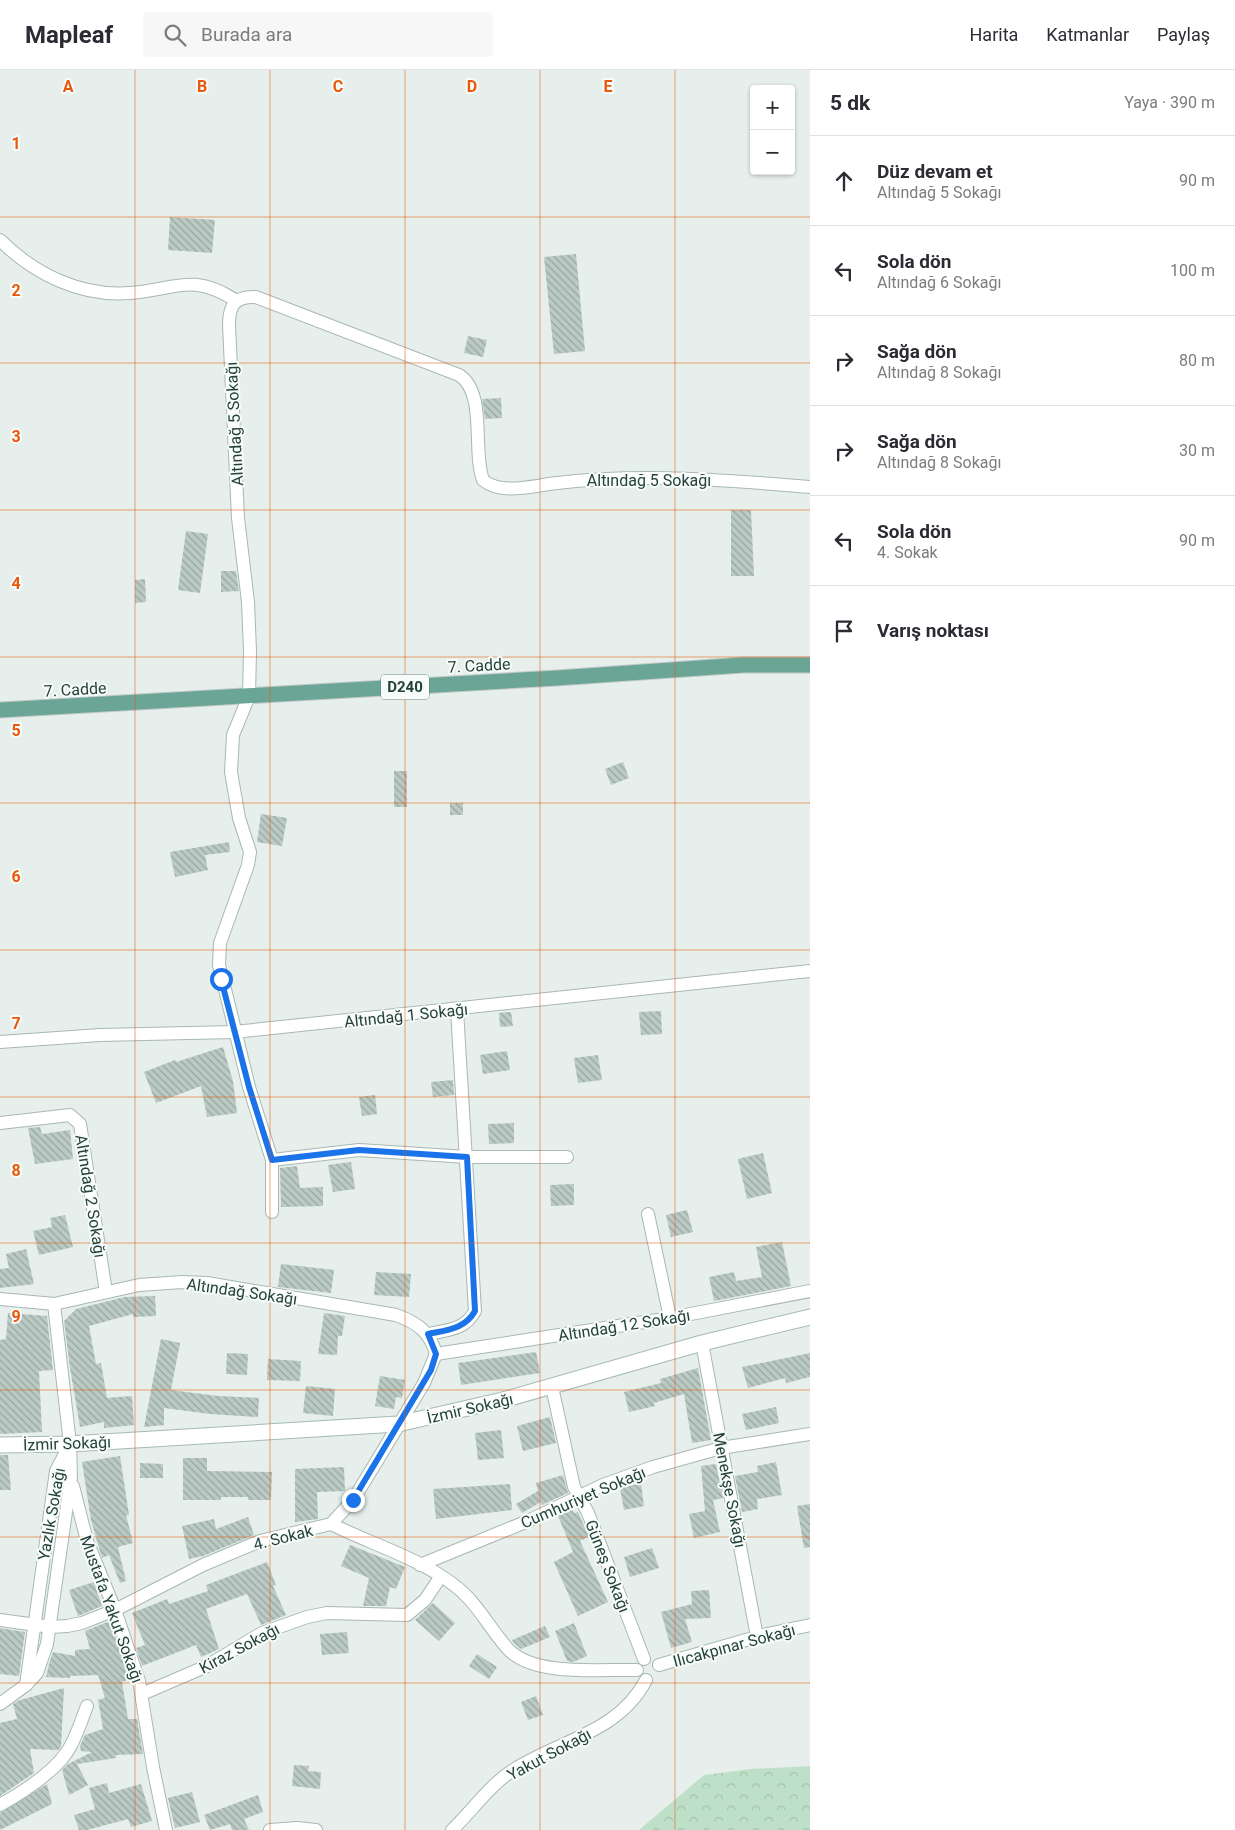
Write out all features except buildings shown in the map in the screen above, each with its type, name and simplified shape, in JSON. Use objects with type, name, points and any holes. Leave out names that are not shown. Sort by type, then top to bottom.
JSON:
[{"type":"main road","name":"7. Cadde","points":[[0,710],[744,665],[810,664]]},
{"type":"street","points":[[0,240],[16,256],[52,279],[82,289],[111,294],[132,293],[184,284],[204,285],[218,289],[236,300]]},
{"type":"street","name":"Altındağ 5 Sokağı","points":[[272,1212],[272,1160],[234,1032],[221,979],[219,954],[223,935],[248,865],[250,852],[239,818],[231,772],[233,735],[249,696],[248,602],[238,518],[229,325],[230,307],[236,300],[245,296],[256,297],[466,380],[472,389],[475,405],[479,469],[483,480],[498,488],[599,478],[656,477],[810,487]]},
{"type":"street","name":"Altındağ 1 Sokağı","points":[[0,1042],[100,1035],[234,1032],[458,1010],[810,971]]},
{"type":"street","points":[[436,1354],[428,1334],[455,1329],[464,1324],[475,1311],[458,1010]]},
{"type":"street","name":"Altındağ 2 Sokağı","points":[[0,1123],[70,1115],[76,1118],[80,1124],[106,1292]]},
{"type":"street","points":[[272,1160],[359,1150],[467,1157],[567,1157]]},
{"type":"street","points":[[648,1214],[670,1318]]},
{"type":"street","name":"Altındağ Sokağı","points":[[0,1300],[54,1304],[161,1282],[207,1284],[377,1311],[410,1320],[428,1334]]},
{"type":"street","name":"Altındağ 12 Sokağı","points":[[436,1354],[670,1318],[810,1291]]},
{"type":"street","points":[[54,1304],[70,1444]]},
{"type":"street","name":"İzmir Sokağı","points":[[0,1445],[70,1444],[398,1424],[552,1387],[702,1343],[810,1317]]},
{"type":"street","name":"Menekşe Sokağı","points":[[702,1343],[757,1637]]},
{"type":"street","name":"4. Sokak","points":[[0,1620],[51,1627],[75,1624],[115,1610],[203,1565],[260,1541],[331,1524],[353,1500],[427,1376],[436,1354]]},
{"type":"street","name":"Güneş Sokağı","points":[[552,1387],[570,1476],[588,1513],[644,1659]]},
{"type":"street","name":"Cumhuriyet Sokağı","points":[[420,1565],[528,1521],[630,1474],[722,1448],[810,1434]]},
{"type":"street","name":"Yazlık Sokağı","points":[[0,1704],[26,1685],[37,1673],[42,1662],[51,1627],[71,1477],[70,1444]]},
{"type":"street","name":"Yazlık Sokağı","points":[[26,1685],[56,1471],[70,1444]]},
{"type":"street","name":"Mustafa Yakut Sokağı","points":[[71,1477],[85,1534],[115,1610],[142,1694],[152,1767],[166,1830]]},
{"type":"street","points":[[331,1524],[441,1576],[466,1595],[517,1657],[531,1664],[565,1669],[637,1670]]},
{"type":"street","name":"Kiraz Sokağı","points":[[142,1694],[207,1666],[262,1633],[307,1617],[327,1613],[407,1615],[425,1600],[441,1576]]},
{"type":"street","name":"Ilıcakpınar Sokağı","points":[[659,1665],[810,1624]]},
{"type":"street","points":[[644,1659],[654,1659],[659,1665],[656,1676],[646,1680],[640,1676],[637,1670],[638,1663],[644,1659]]},
{"type":"street","name":"Yakut Sokağı","points":[[452,1830],[501,1779],[515,1769],[594,1731],[614,1719],[640,1692],[646,1680]]},
{"type":"street","points":[[0,1805],[33,1786],[68,1751],[87,1706]]},
{"type":"street","points":[[270,1830],[297,1828],[316,1830]]},
{"type":"green space","points":[[810,1766],[810,1830],[639,1830],[704,1775],[751,1769]]},
{"type":"route","points":[[221,979],[249,1087],[272,1160],[359,1150],[467,1157],[475,1311],[471,1319],[455,1329],[428,1334],[436,1354],[431,1370],[353,1500]]}]
